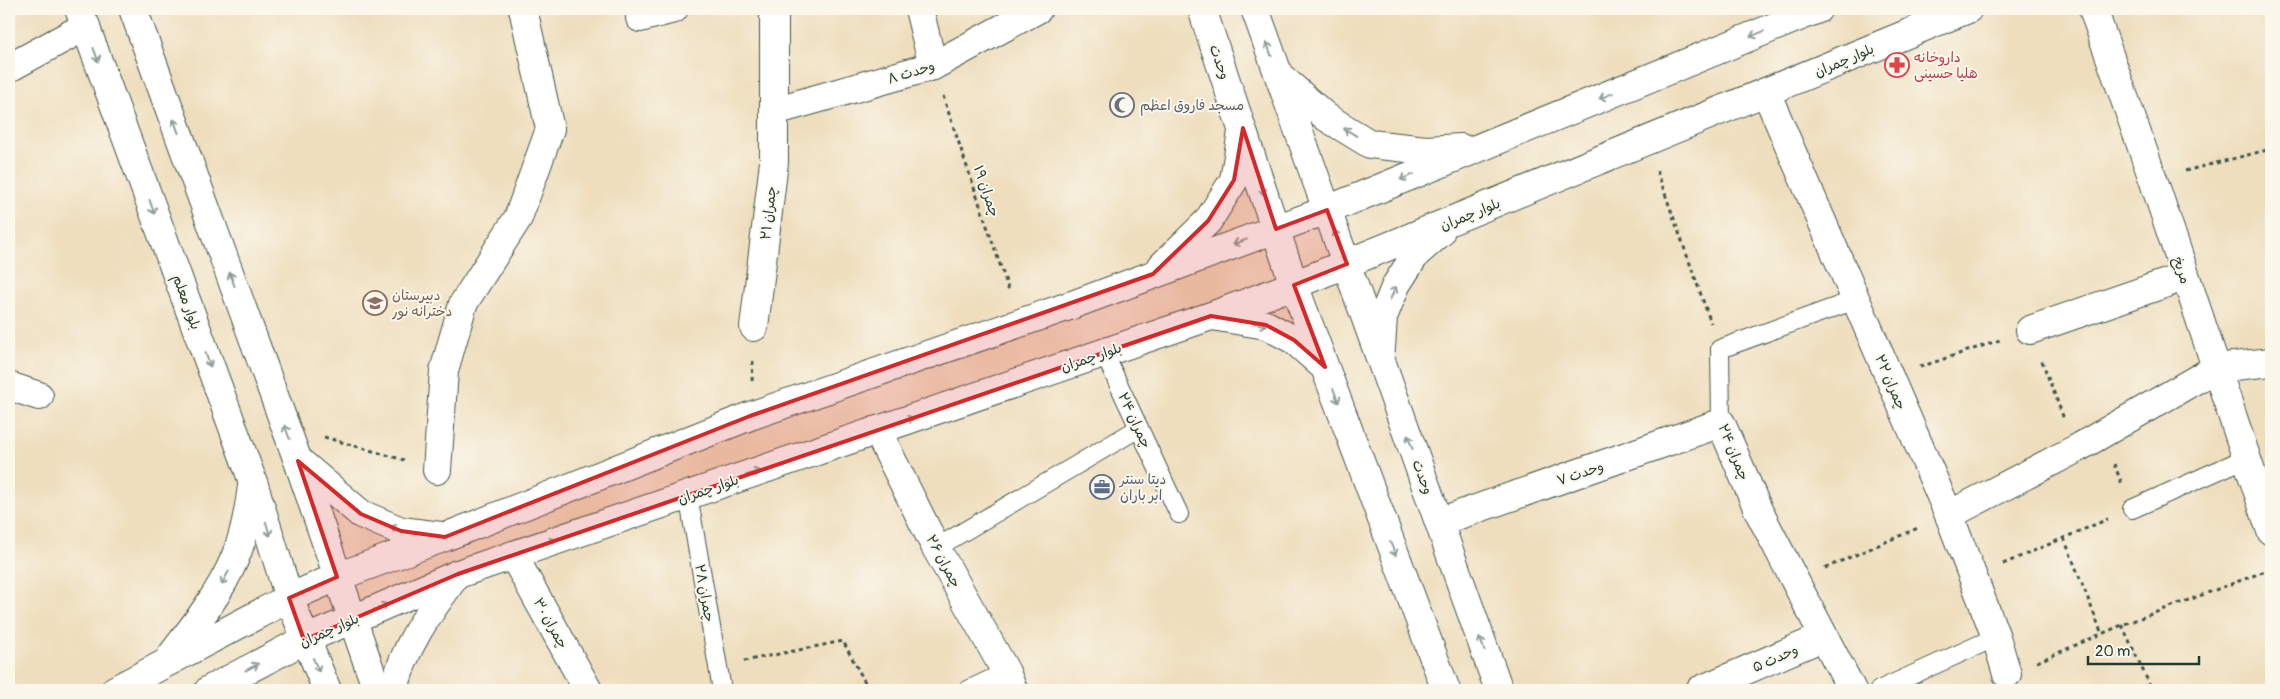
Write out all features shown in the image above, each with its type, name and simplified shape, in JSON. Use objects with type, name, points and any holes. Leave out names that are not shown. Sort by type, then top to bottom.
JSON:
[{"type":"street","points":[[134,9],[298,461],[337,577],[354,618],[377,690]]},
{"type":"street","points":[[436,470],[444,371],[463,304],[518,218],[550,129],[523,9]]},
{"type":"street","points":[[640,18],[674,9]]},
{"type":"street","name":"چمران ۲۱","points":[[754,327],[774,162],[774,9]]},
{"type":"street","points":[[919,9],[933,66]]},
{"type":"street","name":"وحدت ۸","points":[[774,111],[933,66],[1038,9]]},
{"type":"street","name":"وحدت","points":[[1202,9],[1294,285]]},
{"type":"street","points":[[1255,9],[1327,210]]},
{"type":"street","name":"بلوار چمران","points":[[209,690],[304,640],[458,574],[1104,353],[1294,285],[1968,9]]},
{"type":"street","name":"مریخ","points":[[2093,9],[2153,179],[2184,278],[2271,531]]},
{"type":"street","points":[[115,690],[289,598],[337,577],[445,537],[750,416],[1019,323],[1327,210],[1802,12]]},
{"type":"street","points":[[9,68],[82,17]]},
{"type":"street","name":"بلوار معلم","points":[[82,17],[253,482],[304,640]]},
{"type":"street","points":[[1279,74],[1326,117],[1370,144],[1426,150],[1482,147]]},
{"type":"street","name":"چمران ۲۲","points":[[1766,92],[1949,516],[1996,637],[2007,674]]},
{"type":"street","points":[[1153,274],[1208,221],[1234,180],[1243,128]]},
{"type":"street","name":"وحدت","points":[[1327,210],[1499,690]]},
{"type":"street","points":[[1380,357],[1383,316],[1396,285],[1416,254],[1453,221]]},
{"type":"street","points":[[2030,330],[2184,278]]},
{"type":"street","points":[[1294,285],[1446,690]]},
{"type":"street","points":[[1211,316],[1266,325],[1294,340],[1325,367]]},
{"type":"street","points":[[1949,516],[2076,450],[2216,368],[2271,362]]},
{"type":"street","points":[[9,386],[39,396]]},
{"type":"street","name":"وحدت ۷","points":[[1439,522],[1721,424]]},
{"type":"street","name":"چمران ۲۴","points":[[1721,424],[1759,512],[1852,690]]},
{"type":"street","name":"چمران ۲۶","points":[[878,430],[936,548],[1010,681]]},
{"type":"street","points":[[298,461],[361,514],[401,531],[445,537]]},
{"type":"street","points":[[165,664],[212,602],[235,559],[249,507],[253,482]]},
{"type":"street","name":"چمران ۳۰","points":[[513,555],[588,690]]},
{"type":"street","points":[[394,690],[398,673],[413,637],[427,614],[458,574]]},
{"type":"street","name":"وحدت ۵","points":[[1700,690],[1823,637]]},
{"type":"street","points":[[304,640],[327,690]]},
{"type":"lane","points":[[1720,349],[1855,300]]},
{"type":"lane","name":"چمران ۲۴","points":[[1720,349],[1721,424]]},
{"type":"lane","name":"چمران ۲۴","points":[[1104,353],[1179,514]]},
{"type":"lane","points":[[936,548],[1138,428]]},
{"type":"lane","points":[[2132,509],[2246,458]]},
{"type":"lane","name":"چمران ۲۸","points":[[688,495],[722,690]]},
{"type":"lane","points":[[1878,690],[1996,637]]},
{"type":"lane","points":[[968,690],[1010,681]]},
{"type":"path","name":"چمران ۱۹","points":[[933,66],[1019,323]]},
{"type":"path","points":[[1647,142],[1720,349]]},
{"type":"path","points":[[2153,179],[2271,149]]},
{"type":"path","points":[[750,416],[754,327]]},
{"type":"path","points":[[1889,378],[2030,330],[2076,450]]},
{"type":"path","points":[[285,425],[436,470]]},
{"type":"path","points":[[1973,577],[2132,509],[2101,435]]},
{"type":"path","points":[[1795,581],[1949,516]]},
{"type":"path","points":[[2064,538],[2102,634]]},
{"type":"path","points":[[2007,674],[2122,625],[2271,569]]},
{"type":"path","points":[[2122,625],[2152,690]]},
{"type":"path","points":[[718,666],[843,641],[869,690]]},
{"type":"highlighted area","points":[[1243,128],[1276,229],[1327,210],[1347,264],[1294,285],[1325,367],[1294,340],[1266,325],[1211,316],[458,574],[304,640],[289,598],[337,577],[298,461],[361,514],[401,531],[445,537],[750,416],[1153,274],[1208,221],[1234,180]]},
{"type":"place","name":"داروخانه هلیا حسینی","points":[[1897,65]]},
{"type":"place","name":"مسجد فاروق اعظم","points":[[1122,105]]},
{"type":"place","name":"دبیرستان دخترانه نور","points":[[375,303]]},
{"type":"place","name":"دیتا سنتر ابر باران","points":[[1102,487]]}]
